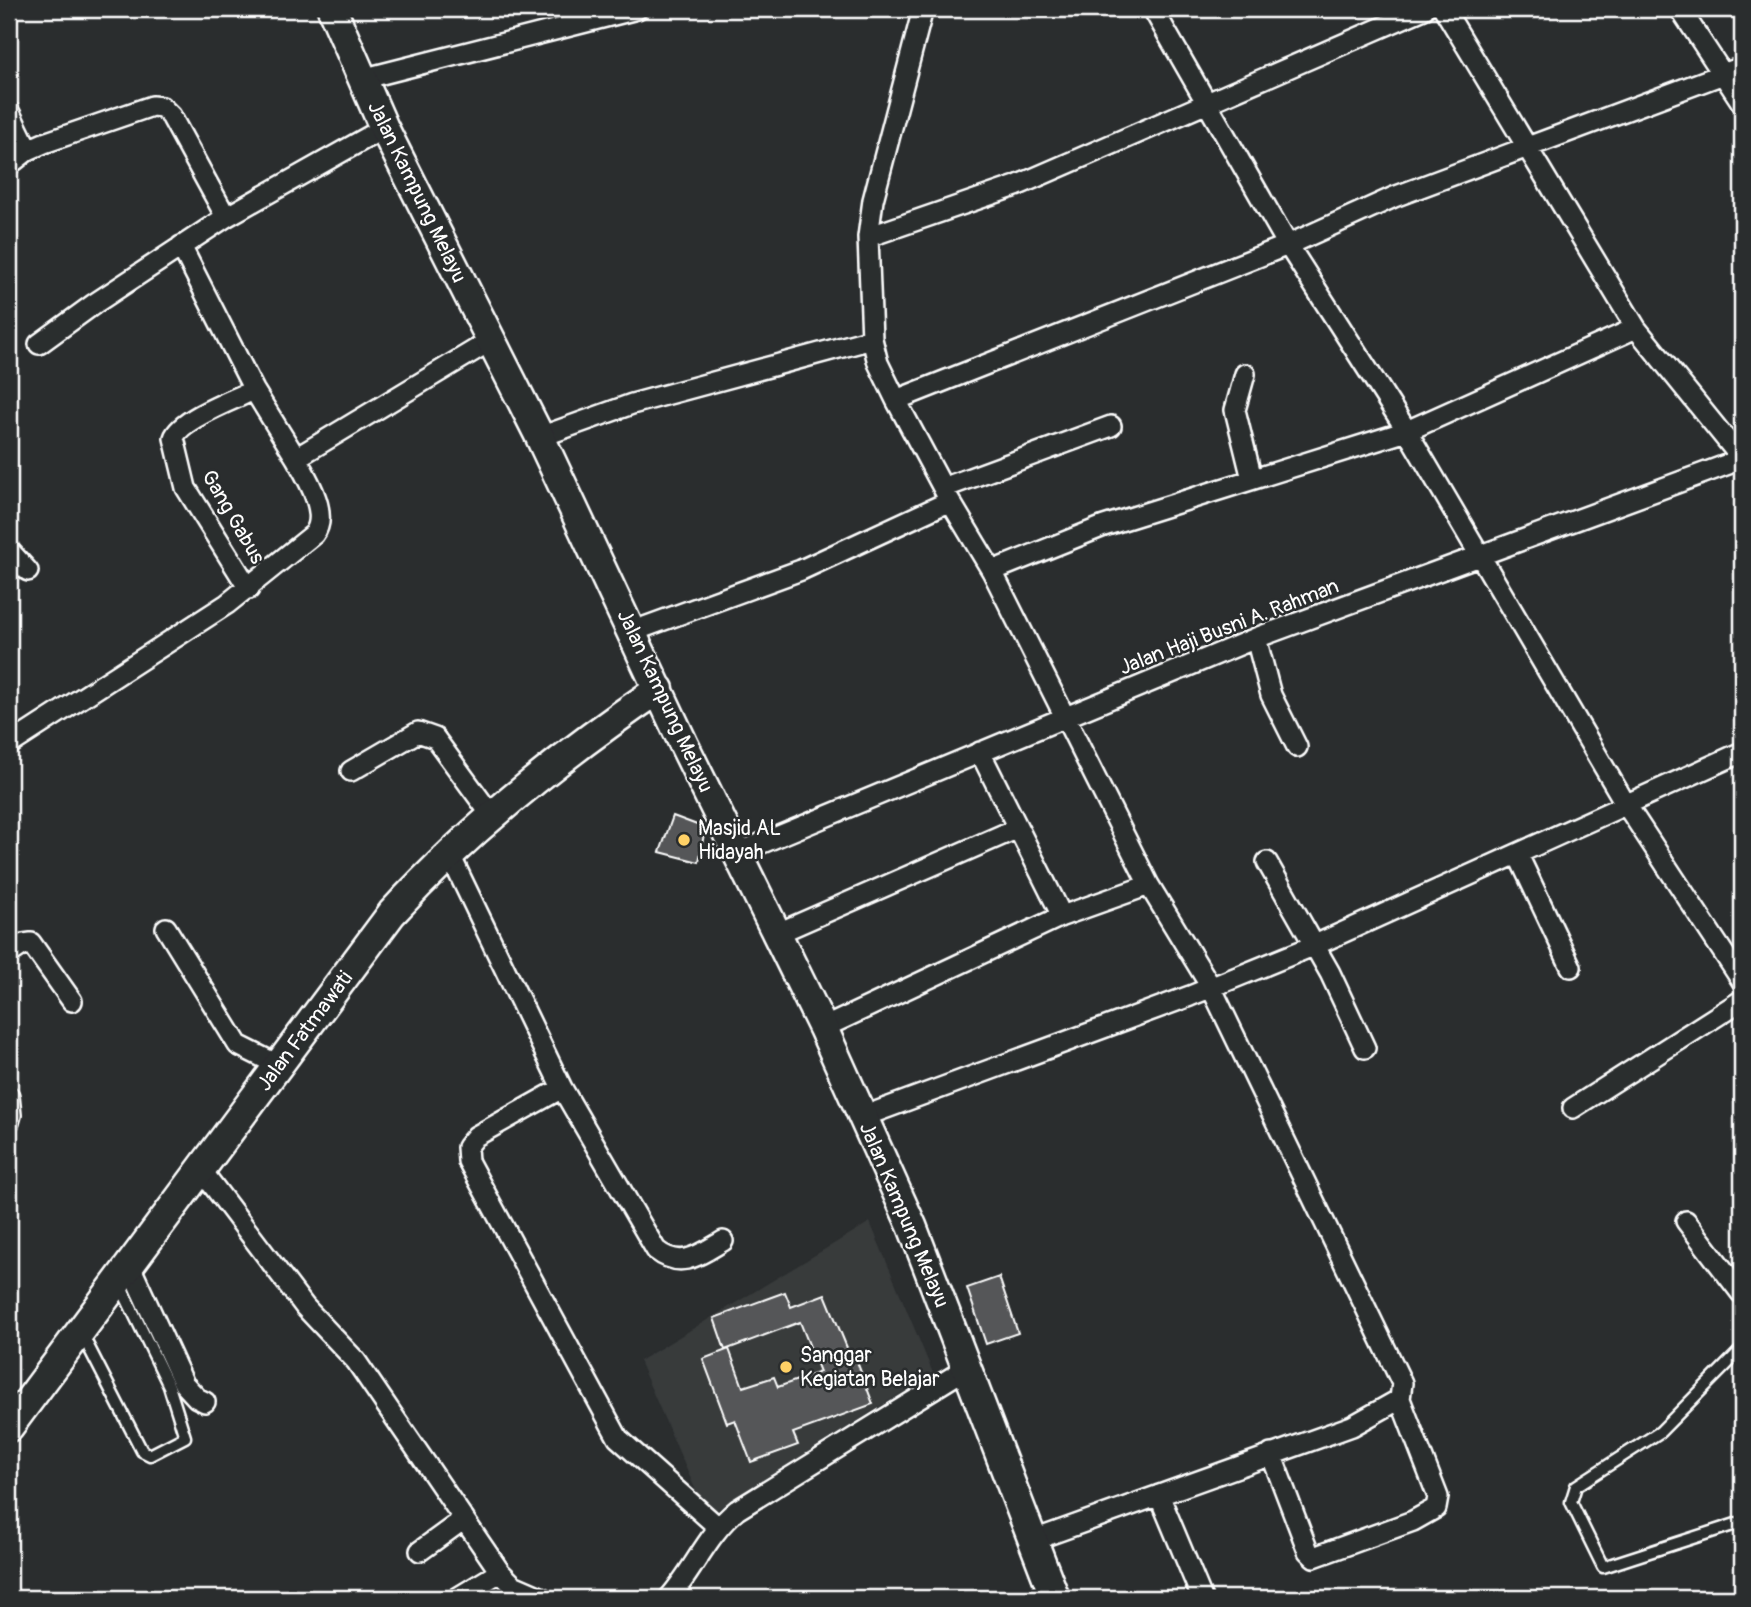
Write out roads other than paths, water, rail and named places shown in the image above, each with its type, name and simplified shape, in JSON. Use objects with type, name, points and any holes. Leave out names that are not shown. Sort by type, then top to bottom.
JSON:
[{"type":"main road","name":"Jalan Kampung Melayu","points":[[332,9],[384,128],[540,437],[631,632],[823,1028],[912,1226],[1055,1598]]},
{"type":"main road","name":"Jalan Fatmawati","points":[[9,1427],[392,913],[449,853],[492,816],[611,722],[659,689]]},
{"type":"street","points":[[362,79],[637,9]]},
{"type":"street","points":[[923,9],[877,183],[868,237],[872,339],[878,363],[946,495],[992,571],[1063,718],[1149,885],[1211,987],[1402,1383],[1400,1399],[1438,1497],[1436,1508],[1413,1521],[1314,1557],[1308,1551],[1271,1454]]},
{"type":"street","points":[[1153,9],[1288,245],[1407,431],[1625,803],[1742,981]]},
{"type":"street","points":[[868,237],[1006,190],[1424,9]]},
{"type":"street","points":[[1444,9],[1636,328],[1742,459]]},
{"type":"street","points":[[1680,9],[1733,71],[1742,103]]},
{"type":"street","points":[[896,400],[1288,245],[1394,197],[1526,145],[1733,71]]},
{"type":"street","points":[[9,165],[29,150],[152,106],[162,107],[171,116],[226,217]]},
{"type":"street","points":[[9,111],[29,150]]},
{"type":"street","points":[[39,344],[226,217],[384,128]]},
{"type":"street","points":[[9,745],[248,589],[318,528],[320,516],[309,482],[254,390],[181,246]]},
{"type":"street","points":[[992,571],[1104,526],[1407,431],[1636,328]]},
{"type":"street","points":[[540,437],[632,404],[872,339]]},
{"type":"street","points":[[296,458],[490,341]]},
{"type":"street","points":[[1245,374],[1236,410],[1252,480]]},
{"type":"street","name":"Gang Gabus","points":[[248,589],[186,488],[174,438],[176,432],[191,421],[254,390]]},
{"type":"street","points":[[631,632],[801,570],[946,495],[1111,426]]},
{"type":"street","name":"Jalan Haji Busni A. Rahman","points":[[738,853],[1256,638],[1742,459]]},
{"type":"street","points":[[9,550],[28,571]]},
{"type":"street","points":[[1256,638],[1271,695],[1297,747]]},
{"type":"street","points":[[351,771],[418,732],[435,738],[492,816]]},
{"type":"street","points":[[980,752],[1062,916]]},
{"type":"street","points":[[862,1117],[1211,987],[1313,946],[1742,752]]},
{"type":"street","points":[[776,934],[1018,828]]},
{"type":"street","points":[[449,853],[562,1088],[656,1250],[667,1259],[691,1260],[723,1241]]},
{"type":"street","points":[[1518,855],[1572,967]]},
{"type":"street","points":[[1267,862],[1330,973],[1365,1048]]},
{"type":"street","points":[[823,1028],[1062,916],[1149,885]]},
{"type":"street","points":[[166,928],[238,1045],[278,1065]]},
{"type":"street","points":[[9,954],[24,944],[32,943],[72,1001]]},
{"type":"street","points":[[1573,1108],[1742,1000]]},
{"type":"street","points":[[562,1088],[475,1136],[467,1147],[468,1161],[618,1438],[718,1527]]},
{"type":"street","points":[[9,1096],[9,1122]]},
{"type":"street","points":[[202,1171],[305,1307],[356,1361],[500,1572],[513,1585],[544,1598]]},
{"type":"street","points":[[1686,1221],[1741,1294]]},
{"type":"street","points":[[125,1274],[184,1384],[197,1398],[205,1402]]},
{"type":"street","points":[[669,1598],[695,1567],[718,1527],[737,1510],[967,1368]]},
{"type":"street","points":[[1034,1540],[1352,1426],[1400,1399]]},
{"type":"street","points":[[1158,1495],[1202,1598]]},
{"type":"street","points":[[420,1551],[464,1518]]},
{"type":"street","points":[[457,1598],[500,1572]]},
{"type":"lane","points":[[81,1332],[142,1451],[149,1455],[185,1437],[169,1386],[125,1274]]},
{"type":"lane","points":[[1742,1349],[1660,1432],[1576,1486],[1571,1503],[1603,1567],[1742,1522]]},
{"type":"place","name":"Masjid AL Hidayah","points":[[684,840]]},
{"type":"place","name":"Sanggar Kegiatan Belajar","points":[[786,1367]]}]
